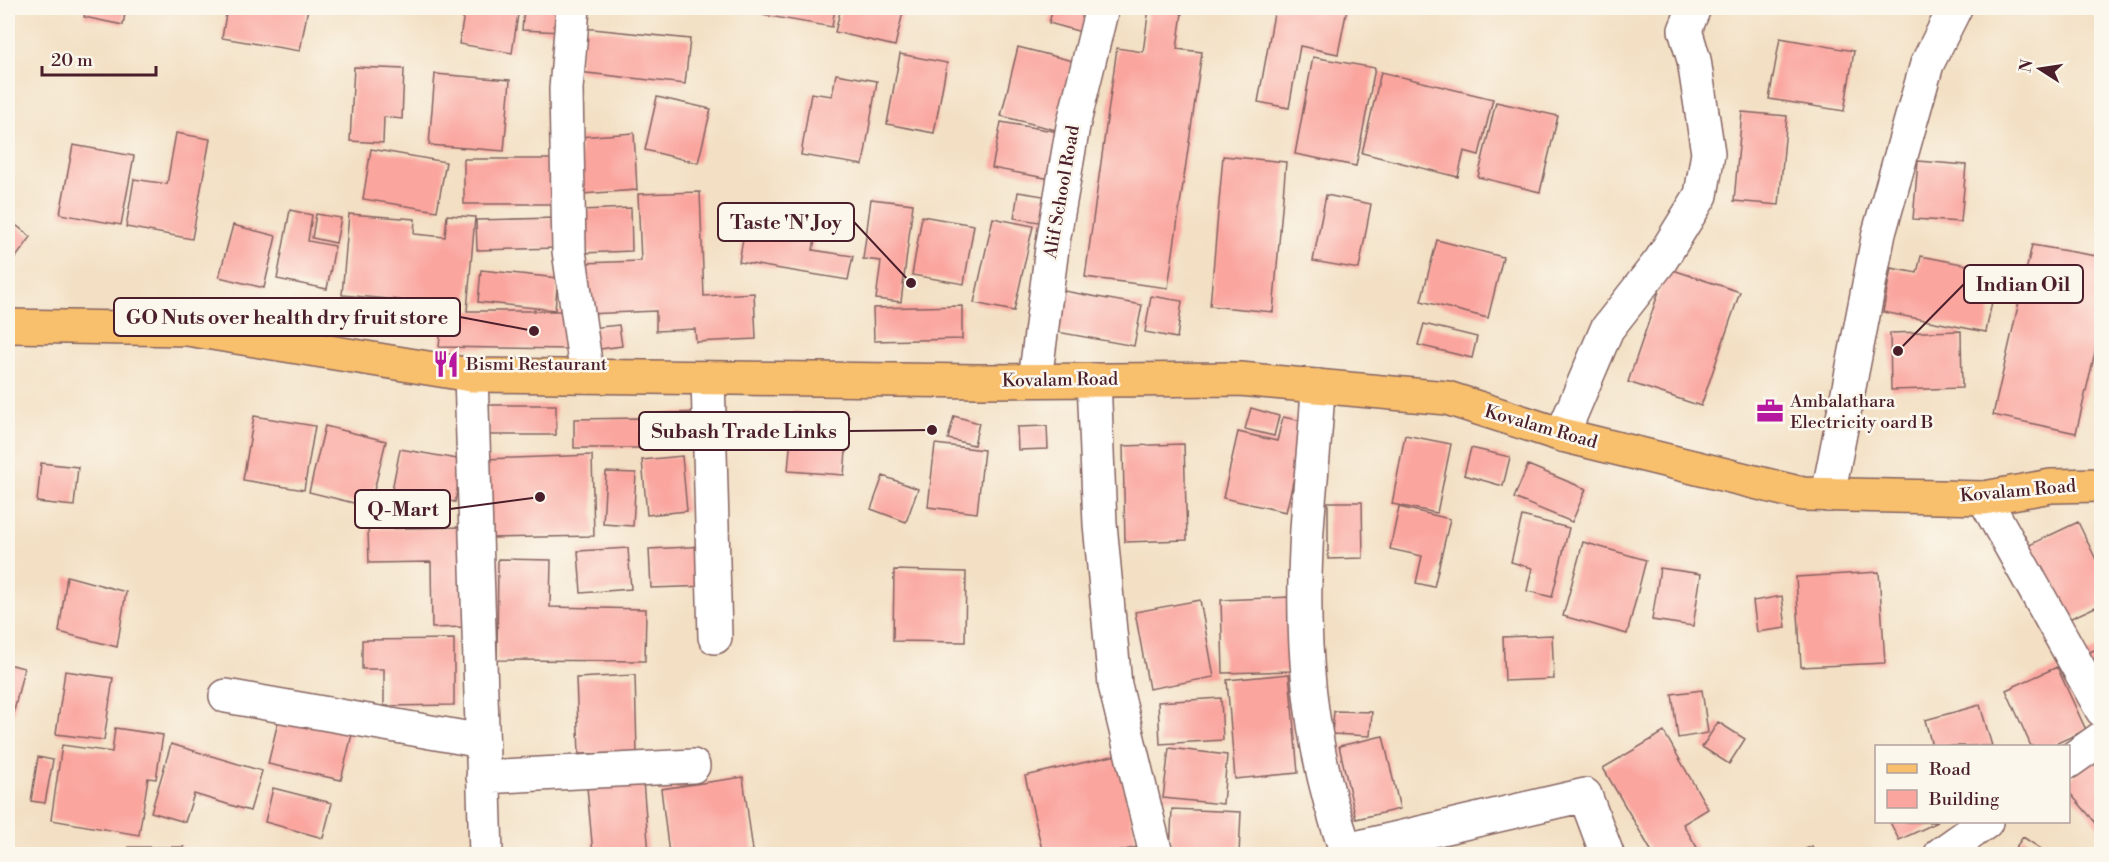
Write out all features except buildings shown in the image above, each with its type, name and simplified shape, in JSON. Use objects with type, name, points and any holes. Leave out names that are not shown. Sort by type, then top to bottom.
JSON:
[{"type":"main road","name":"Kovalam Road","points":[[8,326],[187,329],[471,375],[1035,380],[1240,379],[1448,398],[1562,435],[1803,494],[1984,498],[2051,486],[2102,485]]},
{"type":"street","points":[[573,8],[566,89],[569,251],[587,376]]},
{"type":"street","name":"Alif School Road","points":[[1035,380],[1052,248],[1073,126],[1102,8]]},
{"type":"street","points":[[1562,435],[1607,329],[1661,260],[1701,195],[1708,153],[1694,60],[1685,30],[1694,8]]},
{"type":"street","points":[[1828,495],[1879,233],[1927,64],[1955,8]]},
{"type":"street","points":[[471,375],[486,855]]},
{"type":"street","points":[[708,378],[715,637]]},
{"type":"street","points":[[1094,380],[1100,524],[1115,685],[1156,855]]},
{"type":"street","points":[[1318,386],[1306,549],[1305,620],[1309,696],[1335,821],[1346,850],[1585,795],[1608,855]]},
{"type":"street","points":[[1984,498],[2102,710]]},
{"type":"street","points":[[225,696],[482,741]]},
{"type":"street","points":[[2070,761],[2102,738]]},
{"type":"street","points":[[483,777],[693,766]]},
{"type":"street","points":[[1941,855],[1985,823]]},
{"type":"place","name":"Taste 'N' Joy","points":[[911,283]]},
{"type":"place","name":"GO Nuts over health dry fruit store","points":[[534,331]]},
{"type":"place","name":"Indian Oil","points":[[1898,351]]},
{"type":"place","name":"Bismi Restaurant","points":[[446,364]]},
{"type":"place","name":"Ambalathara Electricity oard B","points":[[1770,411]]},
{"type":"place","name":"Subash Trade Links","points":[[932,430]]},
{"type":"place","name":"Q-Mart","points":[[540,497]]}]
